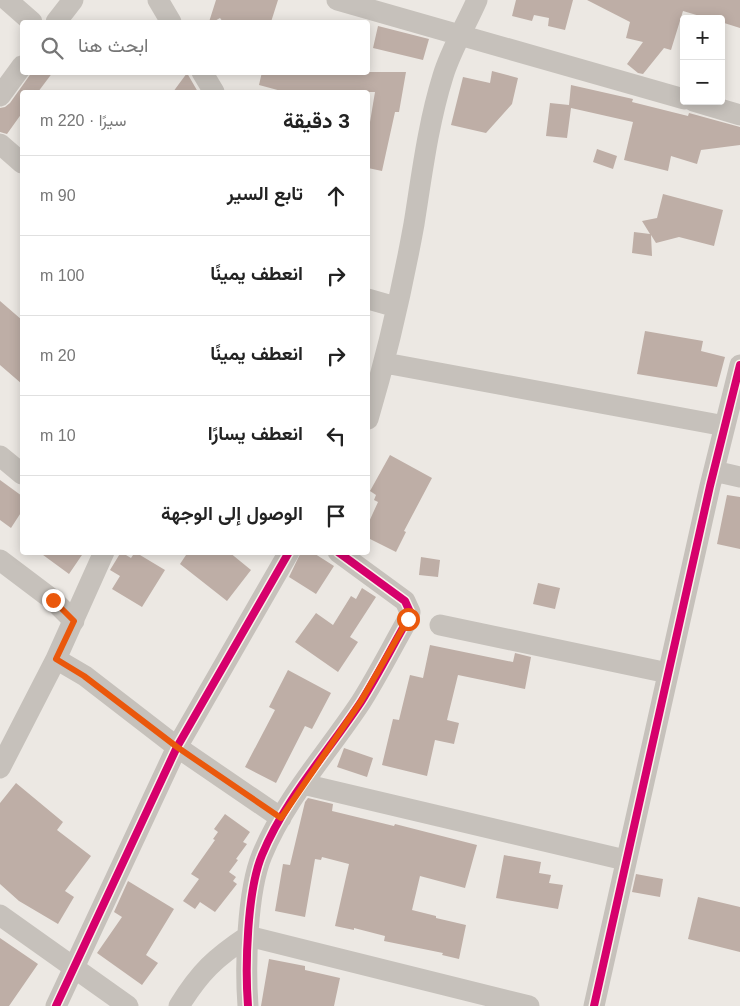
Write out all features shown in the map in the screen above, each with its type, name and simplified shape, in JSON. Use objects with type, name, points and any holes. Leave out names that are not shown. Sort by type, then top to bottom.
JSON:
[{"type":"street","points":[[7,0],[30,20]]},
{"type":"street","points":[[57,20],[72,0]]},
{"type":"street","points":[[158,0],[171,20]]},
{"type":"street","points":[[337,0],[680,98]]},
{"type":"street","points":[[370,412],[384,363],[413,226],[431,117],[443,73],[477,0]]},
{"type":"street","points":[[0,96],[20,69]]},
{"type":"street","points":[[204,75],[213,90]]},
{"type":"street","points":[[706,105],[740,115]]},
{"type":"street","points":[[0,144],[20,161]]},
{"type":"street","points":[[370,300],[396,307]]},
{"type":"street","points":[[384,363],[725,426]]},
{"type":"street","points":[[594,1006],[625,860],[740,365]]},
{"type":"street","points":[[0,456],[20,472]]},
{"type":"street","points":[[714,471],[740,477]]},
{"type":"street","points":[[0,768],[56,659],[103,555]]},
{"type":"street","points":[[56,1006],[177,747],[287,555]]},
{"type":"street","points":[[248,1006],[248,936],[254,889],[262,856],[281,818],[361,701],[408,619],[410,612],[405,601],[342,555]]},
{"type":"street","points":[[0,560],[53,600],[74,621]]},
{"type":"street","points":[[440,625],[668,673]]},
{"type":"street","points":[[56,659],[84,676],[177,747],[281,818]]},
{"type":"street","points":[[303,784],[625,860]]},
{"type":"street","points":[[0,914],[128,1006]]},
{"type":"street","points":[[179,1006],[195,980],[212,963],[248,936],[529,1006]]},
{"type":"building","points":[[216,0],[278,0],[272,20],[222,20],[220,18],[210,20]]},
{"type":"building","points":[[516,0],[573,0],[565,30],[548,26],[549,18],[534,15],[532,21],[512,16]]},
{"type":"building","points":[[587,0],[740,0],[740,28],[725,23],[725,15],[696,15],[683,11],[680,15],[671,50],[664,48],[643,74],[638,73],[627,64],[643,42],[626,38],[630,22]]},
{"type":"building","points":[[378,26],[429,39],[423,60],[373,48]]},
{"type":"building","points":[[492,71],[518,78],[512,104],[486,133],[451,125],[463,77],[490,83]]},
{"type":"building","points":[[370,72],[406,72],[399,112],[395,112],[382,171],[370,168],[370,122],[375,92],[370,92],[370,90],[278,90],[259,85],[261,75],[370,75]]},
{"type":"building","points":[[30,75],[51,75],[40,90],[20,90],[20,116],[7,134],[0,132],[0,108],[10,103]]},
{"type":"building","points":[[186,75],[188,75],[197,90],[174,90]]},
{"type":"building","points":[[571,85],[633,99],[632,102],[688,116],[689,113],[740,127],[740,145],[701,150],[697,164],[671,156],[668,171],[624,160],[633,122],[571,108],[567,138],[546,136],[550,103],[569,105]]},
{"type":"building","points":[[597,149],[617,156],[613,169],[593,162]]},
{"type":"building","points":[[663,194],[723,210],[714,246],[679,237],[656,243],[651,235],[652,256],[632,253],[634,232],[650,234],[642,221],[657,218]]},
{"type":"building","points":[[0,301],[20,318],[20,382],[0,365]]},
{"type":"building","points":[[645,331],[703,341],[701,351],[725,357],[717,387],[637,374]]},
{"type":"building","points":[[390,455],[432,478],[404,531],[406,532],[396,552],[370,539],[370,520],[378,502],[374,500],[376,495],[370,491]]},
{"type":"building","points":[[0,480],[20,495],[20,514],[11,528],[0,520]]},
{"type":"building","points":[[727,495],[740,497],[740,549],[717,544]]},
{"type":"building","points":[[43,555],[82,555],[69,574]]},
{"type":"building","points":[[119,555],[126,555],[131,558],[133,555],[140,555],[165,570],[142,607],[112,589],[120,576],[110,570]]},
{"type":"building","points":[[186,555],[233,555],[251,570],[227,601],[180,564]]},
{"type":"building","points":[[300,555],[317,555],[334,566],[316,594],[289,577]]},
{"type":"building","points":[[421,557],[440,560],[438,577],[419,575]]},
{"type":"building","points":[[538,583],[560,588],[555,609],[533,604]]},
{"type":"building","points":[[362,588],[376,597],[350,637],[358,642],[338,672],[295,642],[316,613],[333,625],[351,596],[356,599]]},
{"type":"building","points":[[430,645],[513,662],[515,653],[531,657],[525,689],[458,675],[447,720],[459,723],[454,744],[435,740],[427,776],[382,765],[393,719],[399,720],[410,675],[423,678]]},
{"type":"building","points":[[288,670],[331,693],[312,729],[305,726],[276,783],[245,767],[275,710],[269,707]]},
{"type":"building","points":[[344,748],[373,758],[367,777],[337,767]]},
{"type":"building","points":[[16,783],[63,822],[57,830],[91,856],[65,891],[74,897],[58,924],[19,901],[0,884],[0,803]]},
{"type":"building","points":[[308,798],[333,804],[332,811],[394,826],[395,824],[477,845],[465,888],[420,876],[412,910],[466,925],[459,959],[442,955],[443,953],[384,941],[385,936],[354,928],[354,930],[335,926],[349,864],[322,857],[321,860],[315,859],[305,917],[275,911],[283,864],[290,865],[305,802]]},
{"type":"building","points":[[225,814],[250,832],[243,842],[247,844],[229,872],[236,877],[233,881],[237,884],[215,912],[200,902],[195,909],[183,901],[199,879],[191,874],[215,840],[213,839],[218,832],[214,829]]},
{"type":"building","points":[[504,855],[541,862],[539,873],[551,875],[549,883],[563,885],[558,909],[496,898]]},
{"type":"building","points":[[636,874],[663,879],[660,897],[632,892]]},
{"type":"building","points":[[128,881],[174,909],[146,955],[158,963],[142,985],[97,953],[122,917],[114,912]]},
{"type":"building","points":[[698,897],[740,907],[740,952],[688,939]]},
{"type":"building","points":[[0,938],[38,964],[9,1006],[0,1006]]},
{"type":"building","points":[[269,959],[305,966],[305,970],[340,978],[334,1006],[261,1006]]},
{"type":"cycle path","points":[[594,1006],[710,486],[740,365]]},
{"type":"cycle path","points":[[56,1006],[177,747],[287,555]]},
{"type":"cycle path","points":[[248,1006],[248,929],[253,888],[262,855],[295,795],[361,702],[408,619],[410,612],[405,601],[342,555]]},
{"type":"route","points":[[53,600],[74,621],[56,659],[84,676],[177,747],[281,818],[361,701],[408,619]]}]
